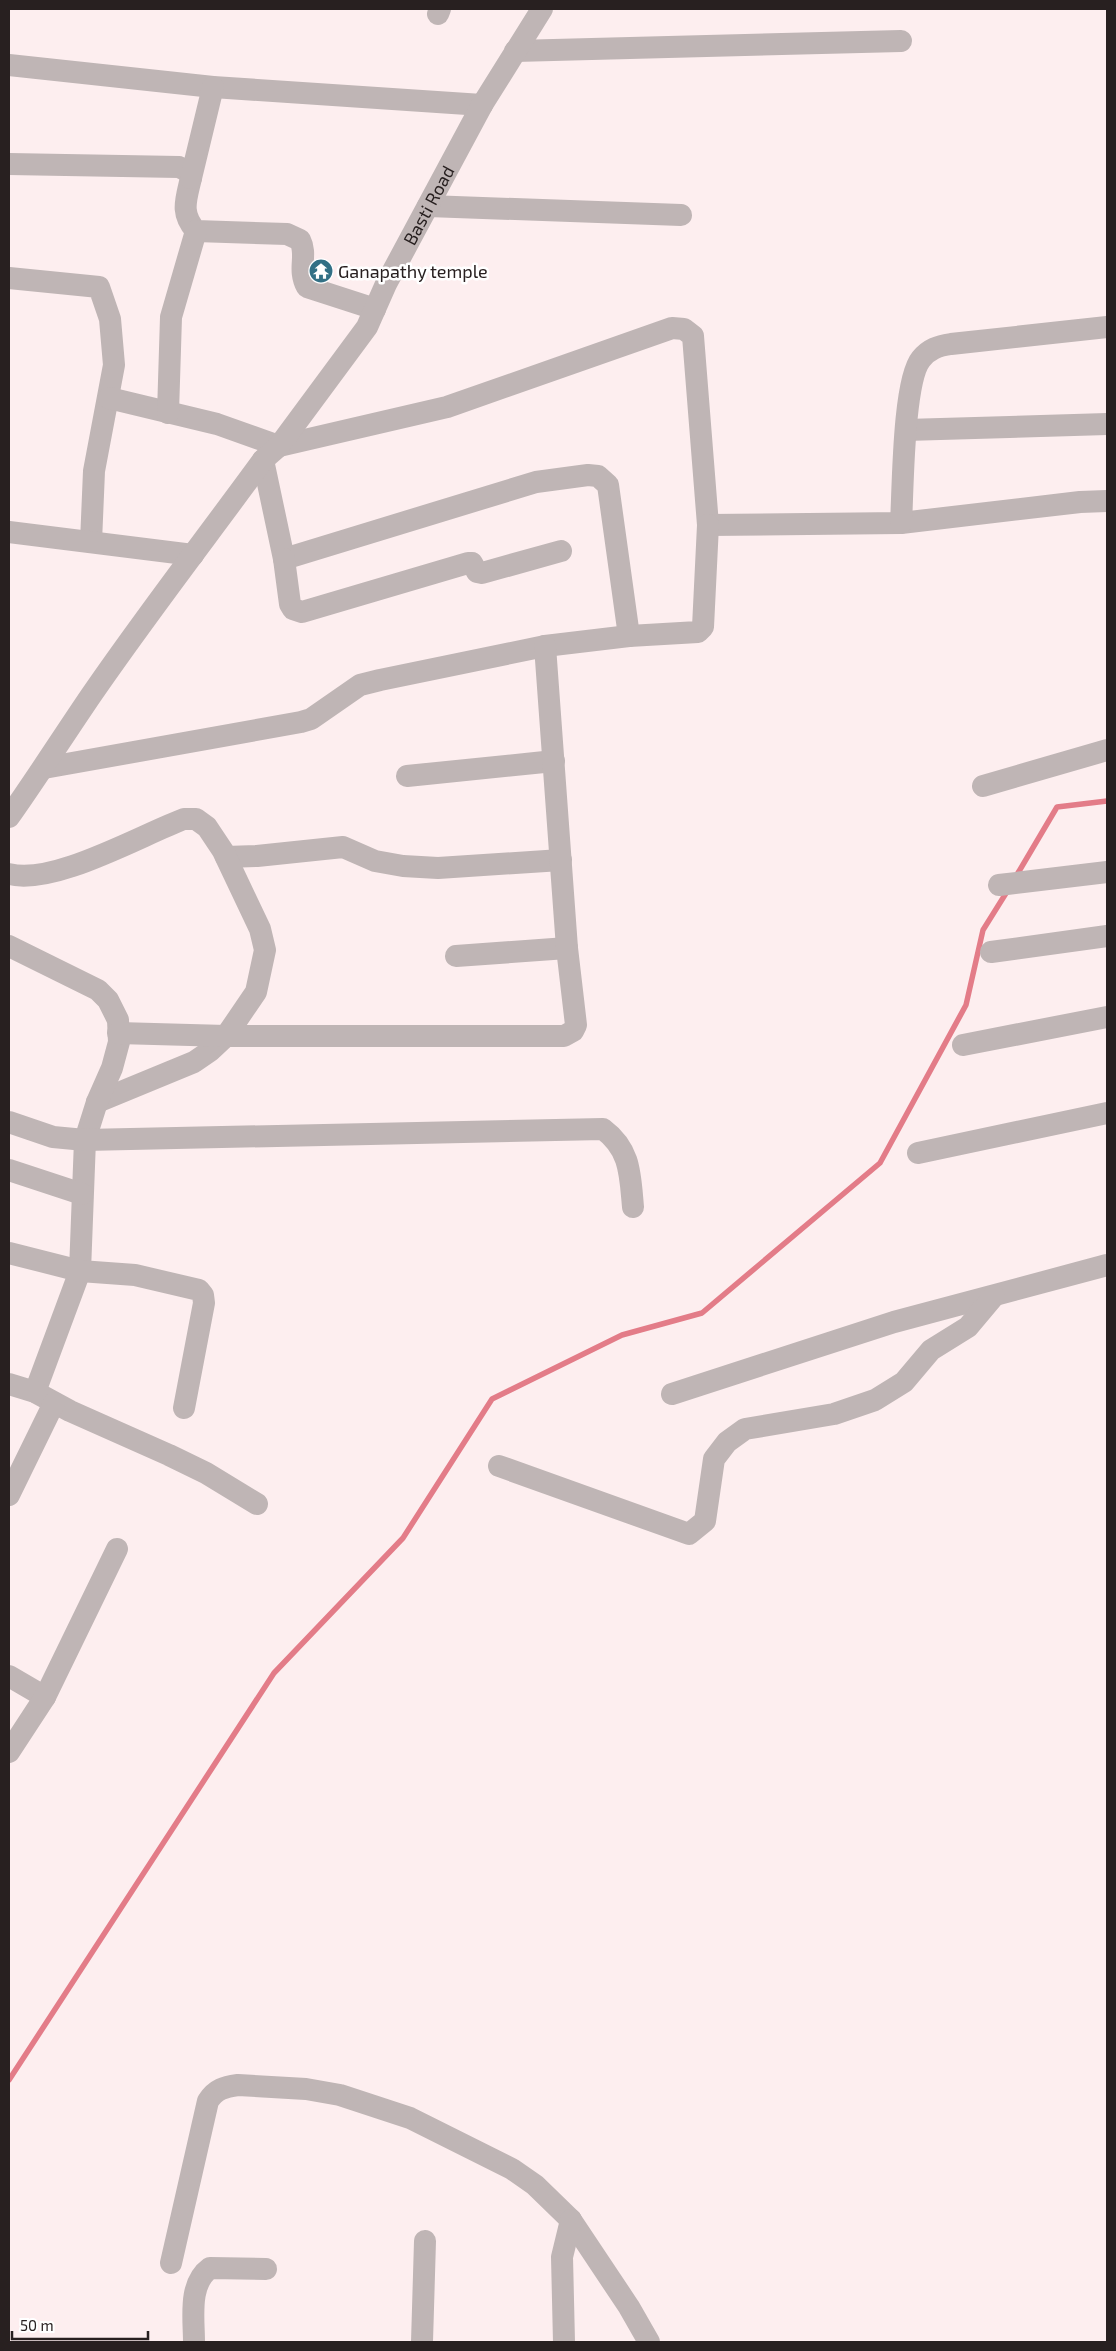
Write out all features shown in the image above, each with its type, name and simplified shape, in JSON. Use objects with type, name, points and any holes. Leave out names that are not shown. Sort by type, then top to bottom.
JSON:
[{"type":"street","name":"Basti Road","points":[[9,817],[44,768],[92,694],[193,555],[367,328],[428,206],[482,105],[542,9]]},
{"type":"street","points":[[515,51],[901,41]]},
{"type":"street","points":[[9,65],[213,87],[482,105]]},
{"type":"street","points":[[213,87],[185,206],[188,221],[196,231],[287,234],[300,240],[304,248],[300,270],[307,287],[375,309]]},
{"type":"street","points":[[9,164],[179,167],[186,171],[191,178]]},
{"type":"street","points":[[428,206],[681,215]]},
{"type":"street","points":[[168,413],[171,317],[196,231]]},
{"type":"street","points":[[9,278],[98,287],[110,319],[114,365],[94,471],[92,542]]},
{"type":"street","points":[[44,768],[284,726],[311,718],[360,685],[545,646],[629,636],[695,632],[703,627],[708,525],[693,336],[684,329],[672,328],[447,407],[271,453],[217,424],[109,398]]},
{"type":"street","points":[[900,522],[908,400],[914,373],[919,361],[933,348],[950,344],[1107,328]]},
{"type":"street","points":[[906,430],[1107,424]]},
{"type":"street","points":[[271,453],[290,604],[293,609],[302,612],[468,563],[472,563],[477,572],[482,574],[561,551]]},
{"type":"street","points":[[284,559],[536,482],[588,475],[598,476],[608,485],[629,636]]},
{"type":"street","points":[[708,525],[900,522],[1080,502],[1107,501]]},
{"type":"street","points":[[9,532],[193,555]]},
{"type":"street","points":[[118,1033],[226,1036],[564,1036],[573,1032],[576,1025],[567,948],[545,646]]},
{"type":"street","points":[[983,786],[1107,750]]},
{"type":"street","points":[[407,776],[554,761]]},
{"type":"street","points":[[9,874],[17,876],[42,874],[95,858],[184,819],[196,820],[207,827],[226,857],[260,929],[264,950],[256,992],[226,1036],[210,1051],[194,1062],[97,1102]]},
{"type":"street","points":[[226,857],[342,848],[375,861],[403,866],[438,868],[561,860]]},
{"type":"street","points":[[999,885],[1107,872]]},
{"type":"street","points":[[991,952],[1107,936]]},
{"type":"street","points":[[9,946],[98,990],[108,1000],[118,1020],[119,1042],[112,1068],[97,1102],[85,1140],[80,1271],[35,1392]]},
{"type":"street","points":[[456,956],[567,948]]},
{"type":"street","points":[[963,1045],[1107,1017]]},
{"type":"street","points":[[918,1153],[1107,1113]]},
{"type":"street","points":[[9,1122],[53,1137],[85,1140],[602,1129],[616,1139],[623,1152],[629,1170],[633,1207]]},
{"type":"street","points":[[9,1170],[82,1194]]},
{"type":"street","points":[[9,1253],[80,1271],[135,1275],[199,1290],[203,1295],[204,1303],[184,1408]]},
{"type":"street","points":[[672,1394],[894,1322],[1107,1265]]},
{"type":"street","points":[[499,1466],[689,1534],[705,1521],[714,1459],[727,1442],[745,1429],[834,1414],[875,1400],[904,1382],[931,1350],[968,1327],[994,1296]]},
{"type":"street","points":[[9,1384],[35,1392],[70,1412],[169,1455],[206,1473],[257,1504]]},
{"type":"street","points":[[9,1495],[54,1403]]},
{"type":"street","points":[[9,1752],[45,1697],[117,1549]]},
{"type":"street","points":[[9,1676],[45,1697]]},
{"type":"street","points":[[171,2263],[208,2101],[214,2092],[225,2087],[238,2085],[322,2091],[410,2118],[512,2169],[535,2185],[571,2220],[629,2307],[649,2342]]},
{"type":"street","points":[[564,2342],[562,2257],[571,2220]]},
{"type":"street","points":[[422,2342],[425,2242]]},
{"type":"street","points":[[194,2342],[196,2286],[204,2273],[210,2268],[266,2269]]},
{"type":"waterway","points":[[1015,878],[1057,807],[1107,801]]},
{"type":"waterway","points":[[9,2080],[274,1673],[403,1538],[492,1399],[622,1335],[702,1313],[880,1163],[966,1005],[983,930],[1008,890]]},
{"type":"place","name":"Ganapathy temple","points":[[321,271]]}]
